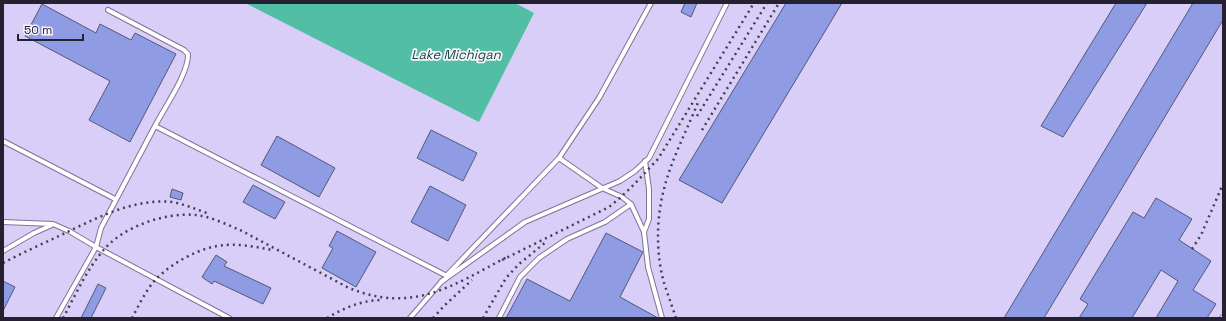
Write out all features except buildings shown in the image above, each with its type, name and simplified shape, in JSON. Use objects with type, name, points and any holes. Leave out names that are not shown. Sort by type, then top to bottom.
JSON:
[{"type":"lane","points":[[410,318],[441,282],[559,158],[599,98],[651,3]]},
{"type":"lane","points":[[441,282],[524,222],[620,181],[635,171],[646,161],[727,3]]},
{"type":"lane","points":[[56,318],[96,247],[101,228],[183,74],[188,61],[188,54],[184,50],[108,10]]},
{"type":"lane","points":[[155,126],[447,276]]},
{"type":"lane","points":[[3,141],[116,199]]},
{"type":"lane","points":[[559,158],[602,188],[622,197],[631,204],[644,232],[648,268],[662,318]]},
{"type":"lane","points":[[644,232],[649,219],[649,190],[646,161]]},
{"type":"lane","points":[[499,318],[520,277],[539,258],[567,239],[605,222],[631,204]]},
{"type":"lane","points":[[3,222],[53,224],[69,231],[229,318]]},
{"type":"lane","points":[[3,251],[53,224]]},
{"type":"water","name":"Lake Michigan","points":[[245,3],[515,3],[534,13],[479,122]]},
{"type":"railway","points":[[502,260],[609,207],[634,184],[658,159],[754,3]]},
{"type":"railway","points":[[697,116],[767,3]]},
{"type":"railway","points":[[702,130],[779,3]]},
{"type":"railway","points":[[676,318],[661,272],[658,248],[658,224],[661,200],[667,178],[699,100]]},
{"type":"railway","points":[[1192,249],[1201,235],[1223,184]]},
{"type":"railway","points":[[3,263],[101,216],[129,206],[143,203],[172,202],[207,213]]},
{"type":"railway","points":[[63,318],[91,267],[110,243],[120,235],[144,223],[171,216],[196,215],[220,222],[242,231],[349,288],[372,295],[393,298],[413,297],[431,293],[468,278],[507,257]]},
{"type":"railway","points":[[483,318],[506,278],[519,264],[546,242]]},
{"type":"railway","points":[[132,318],[152,283],[163,273],[188,256],[207,248],[226,245],[244,245],[272,250]]},
{"type":"railway","points":[[433,318],[472,280]]},
{"type":"railway","points":[[327,318],[353,305],[367,301],[382,300]]}]
